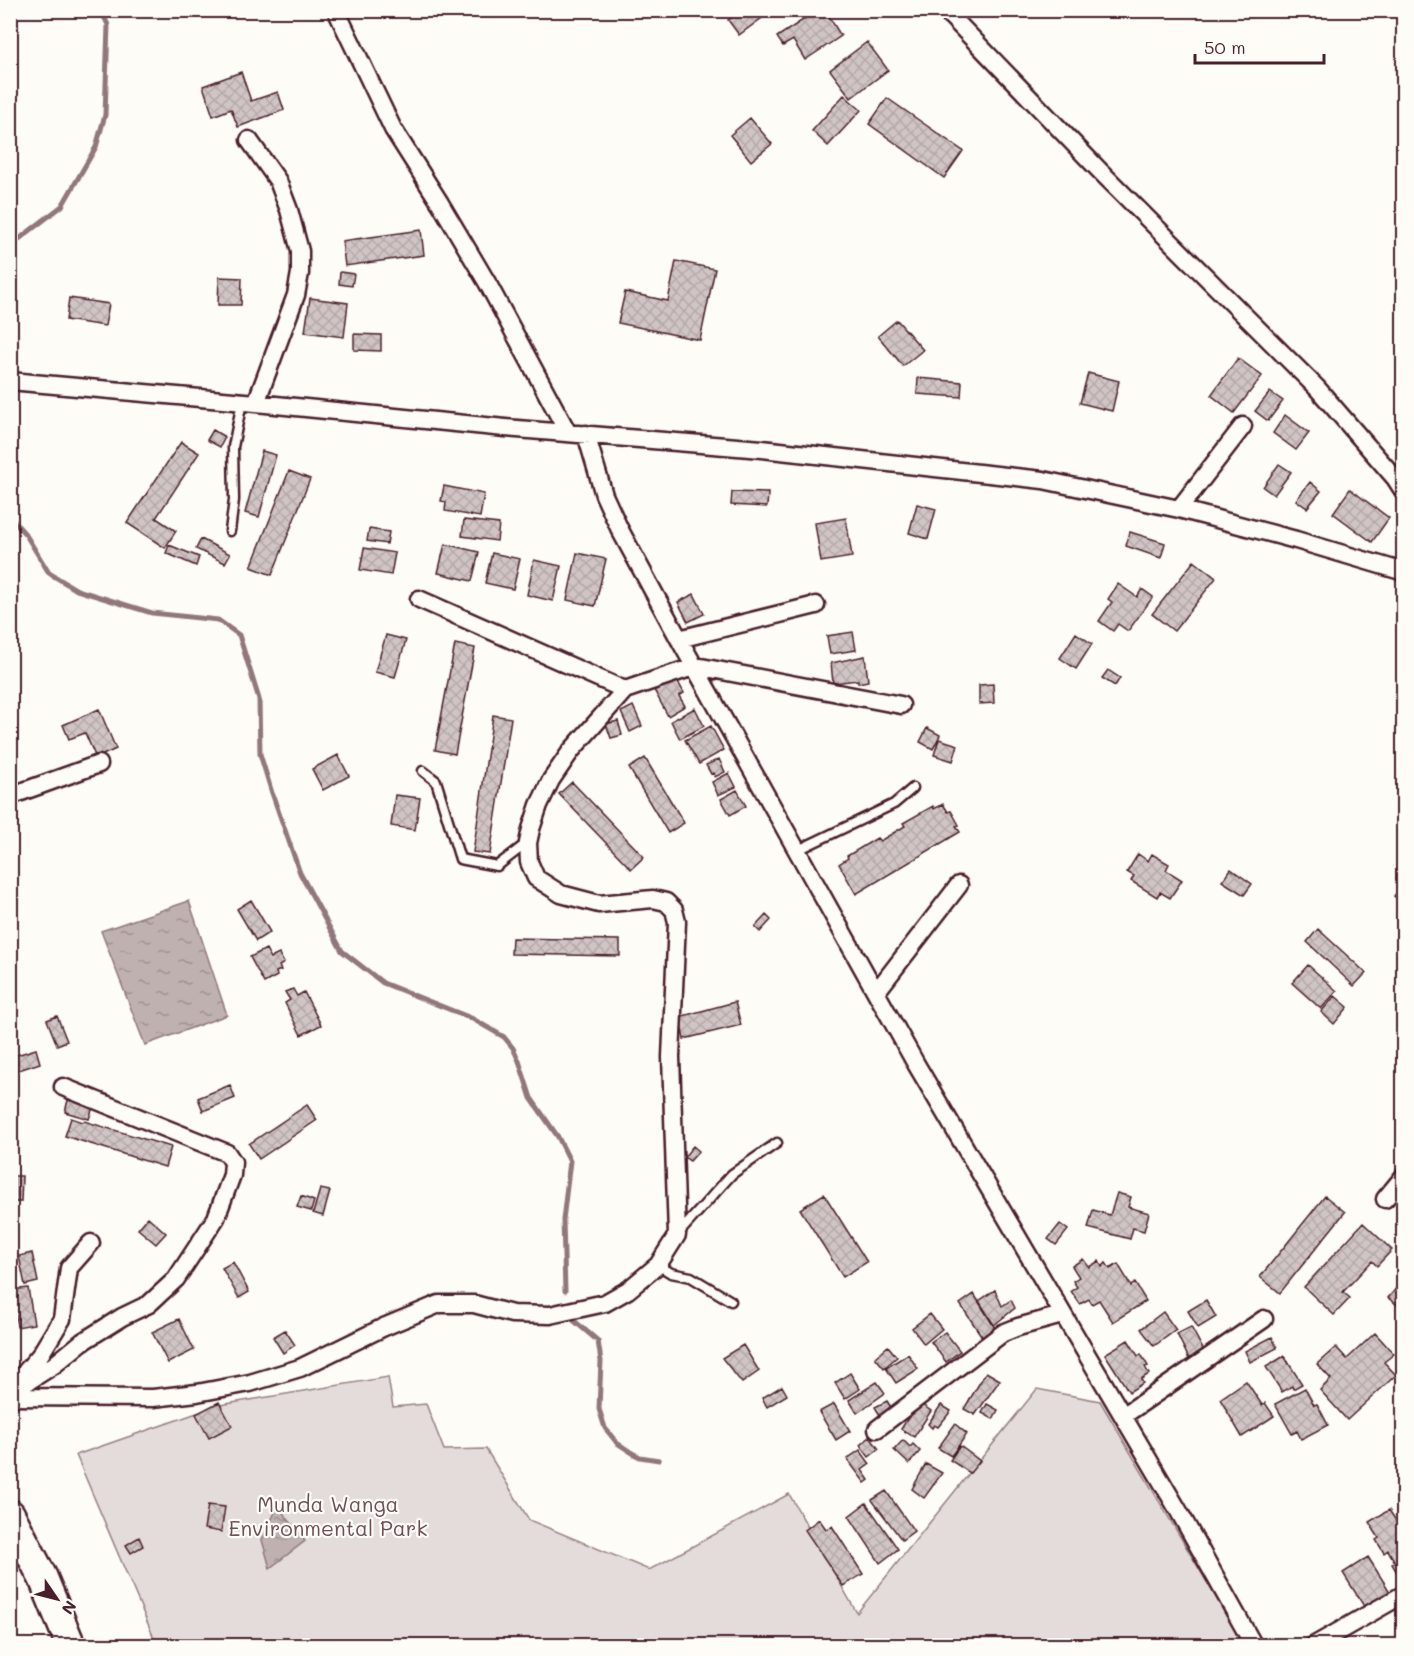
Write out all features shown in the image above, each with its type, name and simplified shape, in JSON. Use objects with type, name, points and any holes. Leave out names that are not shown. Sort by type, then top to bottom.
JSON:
[{"type":"highway","points":[[10,1514],[43,1578],[71,1646]]},
{"type":"street","points":[[336,10],[393,129],[488,284],[568,433]]},
{"type":"street","points":[[945,10],[1101,172],[1317,388],[1388,470],[1404,492]]},
{"type":"street","points":[[249,140],[278,182],[289,210],[300,251],[300,273],[296,295],[249,402]]},
{"type":"street","points":[[10,381],[505,428],[762,449],[1043,480],[1179,509],[1404,572]]},
{"type":"street","points":[[1179,509],[1243,426]]},
{"type":"street","points":[[586,434],[604,495],[620,530],[679,639],[916,1064],[1177,1508],[1254,1646]]},
{"type":"street","points":[[419,599],[625,690]]},
{"type":"street","points":[[679,639],[816,604]]},
{"type":"street","points":[[10,1393],[153,1398],[250,1383],[300,1368],[384,1327],[440,1304],[474,1304],[512,1314],[550,1315],[605,1303],[628,1290],[658,1265],[677,1235],[671,1057],[677,922],[674,910],[666,902],[653,899],[599,904],[561,894],[536,878],[529,862],[528,843],[539,805],[551,780],[571,751],[625,690],[696,666],[901,705]]},
{"type":"street","points":[[10,796],[99,764]]},
{"type":"street","points":[[877,991],[959,885]]},
{"type":"street","points":[[10,1393],[54,1365],[82,1342],[122,1317],[150,1304],[176,1279],[216,1218],[232,1175],[233,1162],[227,1153],[63,1087]]},
{"type":"street","points":[[1385,1199],[1404,1176]]},
{"type":"street","points":[[10,1393],[40,1355],[62,1320],[69,1268],[91,1243]]},
{"type":"street","points":[[877,1429],[1003,1333],[1062,1315]]},
{"type":"street","points":[[1123,1416],[1264,1319]]},
{"type":"street","points":[[1313,1646],[1404,1594]]},
{"type":"lane","points":[[230,531],[234,500],[233,447],[249,402]]},
{"type":"lane","points":[[423,771],[435,781],[460,859],[497,866],[528,843]]},
{"type":"lane","points":[[798,850],[894,804],[914,788]]},
{"type":"lane","points":[[677,1235],[732,1174],[777,1143]]},
{"type":"lane","points":[[658,1265],[671,1273],[691,1277],[731,1301]]},
{"type":"green space","name":"Munda Wanga Environmental Park","points":[[388,1377],[393,1407],[426,1404],[444,1450],[486,1449],[529,1520],[649,1570],[789,1494],[857,1613],[1037,1389],[1100,1401],[1244,1645],[157,1645],[76,1455],[220,1405]]},
{"type":"water","points":[[189,901],[227,1015],[145,1045],[101,931]]},
{"type":"water","points":[[278,1506],[305,1541],[270,1568],[262,1540]]},
{"type":"building","points":[[737,10],[762,10],[766,15],[739,35],[728,20],[739,13]]},
{"type":"building","points":[[818,10],[825,10],[841,36],[805,60],[793,40],[783,46],[777,37]]},
{"type":"building","points":[[867,42],[888,70],[851,98],[830,70]]},
{"type":"building","points":[[241,72],[251,101],[278,92],[284,110],[238,127],[231,109],[213,116],[203,86]]},
{"type":"building","points":[[844,95],[861,110],[828,146],[812,131]]},
{"type":"building","points":[[887,98],[963,151],[944,178],[869,124]]},
{"type":"building","points":[[750,118],[772,144],[751,161],[730,135]]},
{"type":"building","points":[[421,230],[424,255],[345,266],[342,241]]},
{"type":"building","points":[[676,261],[715,269],[700,340],[618,323],[625,292],[668,301]]},
{"type":"building","points":[[340,272],[354,274],[352,286],[339,284]]},
{"type":"building","points":[[219,277],[242,278],[241,305],[218,305]]},
{"type":"building","points":[[69,298],[109,304],[105,326],[66,320]]},
{"type":"building","points":[[310,298],[348,303],[344,337],[305,332]]},
{"type":"building","points":[[897,320],[923,350],[903,366],[878,336]]},
{"type":"building","points":[[354,334],[381,335],[381,351],[354,350]]},
{"type":"building","points":[[1238,358],[1262,376],[1234,413],[1211,395]]},
{"type":"building","points":[[1088,373],[1119,381],[1112,411],[1080,403]]},
{"type":"building","points":[[918,378],[962,382],[961,397],[917,394]]},
{"type":"building","points":[[1270,392],[1283,401],[1268,421],[1255,411]]},
{"type":"building","points":[[1285,415],[1309,433],[1296,450],[1273,433]]},
{"type":"building","points":[[213,430],[225,437],[220,447],[207,440]]},
{"type":"building","points":[[181,442],[199,453],[156,518],[176,531],[165,548],[127,523]]},
{"type":"building","points":[[262,451],[276,455],[259,517],[245,513]]},
{"type":"building","points":[[1279,464],[1291,472],[1274,495],[1263,487]]},
{"type":"building","points":[[289,471],[310,479],[272,575],[251,567]]},
{"type":"building","points":[[1310,482],[1321,491],[1307,508],[1296,500]]},
{"type":"building","points":[[444,486],[484,494],[480,517],[445,511],[446,502],[441,501]]},
{"type":"building","points":[[1350,489],[1389,518],[1372,542],[1333,513]]},
{"type":"building","points":[[732,492],[768,493],[767,507],[731,505]]},
{"type":"building","points":[[917,504],[936,509],[928,539],[909,533]]},
{"type":"building","points":[[846,518],[852,557],[821,562],[815,523]]},
{"type":"building","points":[[464,520],[499,524],[497,541],[462,536]]},
{"type":"building","points":[[369,529],[389,532],[387,544],[367,541]]},
{"type":"building","points":[[1130,532],[1165,543],[1161,558],[1126,546]]},
{"type":"building","points":[[201,539],[230,554],[225,563],[196,549]]},
{"type":"building","points":[[445,544],[479,552],[472,581],[438,573]]},
{"type":"building","points":[[169,545],[199,557],[196,566],[166,553]]},
{"type":"building","points":[[364,548],[395,553],[391,575],[360,570]]},
{"type":"building","points":[[492,553],[520,559],[513,589],[485,583]]},
{"type":"building","points":[[577,553],[606,559],[595,606],[567,600]]},
{"type":"building","points":[[534,560],[561,566],[553,601],[527,595]]},
{"type":"building","points":[[1194,561],[1216,578],[1174,631],[1152,614]]},
{"type":"building","points":[[1118,584],[1137,597],[1142,589],[1153,597],[1128,631],[1118,624],[1113,631],[1099,621],[1112,602],[1108,599]]},
{"type":"building","points":[[694,594],[704,614],[688,622],[678,602]]},
{"type":"building","points":[[853,632],[856,650],[830,654],[827,636]]},
{"type":"building","points":[[1076,633],[1092,644],[1076,669],[1060,658]]},
{"type":"building","points":[[386,635],[406,640],[395,677],[375,672]]},
{"type":"building","points":[[455,644],[475,648],[455,754],[435,750]]},
{"type":"building","points":[[865,656],[868,681],[833,683],[831,663]]},
{"type":"building","points":[[1108,670],[1120,678],[1115,686],[1102,678]]},
{"type":"building","points":[[676,678],[684,693],[679,696],[685,706],[668,716],[654,690]]},
{"type":"building","points":[[993,684],[994,703],[979,704],[979,685]]},
{"type":"building","points":[[633,706],[642,726],[630,732],[621,712]]},
{"type":"building","points":[[695,708],[704,726],[680,739],[671,721]]},
{"type":"building","points":[[99,709],[116,749],[96,758],[85,733],[69,739],[63,725]]},
{"type":"building","points":[[493,715],[511,718],[490,854],[473,852]]},
{"type":"building","points":[[618,721],[622,735],[611,738],[606,724]]},
{"type":"building","points":[[711,726],[724,750],[699,764],[685,740]]},
{"type":"building","points":[[927,728],[940,735],[933,749],[920,742]]},
{"type":"building","points":[[939,739],[958,745],[953,761],[934,755]]},
{"type":"building","points":[[338,755],[349,776],[323,790],[312,769]]},
{"type":"building","points":[[645,758],[684,823],[668,833],[629,768]]},
{"type":"building","points":[[719,759],[725,772],[715,777],[706,765]]},
{"type":"building","points":[[729,773],[736,787],[718,795],[712,782]]},
{"type":"building","points":[[572,782],[644,857],[631,869],[559,794]]},
{"type":"building","points":[[737,790],[746,806],[730,815],[721,799]]},
{"type":"building","points":[[395,795],[420,798],[415,830],[391,826]]},
{"type":"building","points":[[943,804],[948,812],[951,811],[959,825],[956,826],[960,832],[856,894],[839,864],[848,858],[847,856],[877,838],[880,841],[905,826],[903,823],[933,806],[934,809]]},
{"type":"building","points":[[1138,854],[1148,861],[1152,854],[1169,864],[1166,870],[1182,880],[1170,898],[1160,892],[1157,897],[1131,881],[1134,876],[1127,872]]},
{"type":"building","points":[[1231,869],[1252,884],[1244,895],[1222,881]]},
{"type":"building","points":[[1404,883],[1404,904],[1394,896]]},
{"type":"building","points":[[251,900],[270,932],[256,941],[237,909]]},
{"type":"building","points":[[766,915],[771,920],[760,932],[755,927]]},
{"type":"building","points":[[1318,929],[1366,973],[1354,986],[1307,942]]},
{"type":"building","points":[[512,938],[620,940],[620,956],[511,954]]},
{"type":"building","points":[[266,949],[271,958],[279,954],[284,963],[279,966],[281,970],[276,972],[277,976],[264,983],[250,957]]},
{"type":"building","points":[[1308,965],[1337,991],[1321,1009],[1292,983]]},
{"type":"building","points":[[293,989],[297,996],[304,992],[321,1025],[301,1035],[285,1003],[290,1000],[285,992]]},
{"type":"building","points":[[1335,996],[1348,1007],[1334,1024],[1321,1012]]},
{"type":"building","points":[[735,1002],[741,1025],[684,1039],[679,1017]]},
{"type":"building","points":[[57,1016],[67,1041],[57,1045],[47,1020]]},
{"type":"building","points":[[36,1049],[40,1063],[10,1073],[10,1057]]},
{"type":"building","points":[[230,1085],[235,1098],[203,1111],[198,1098]]},
{"type":"building","points":[[68,1100],[93,1107],[89,1119],[65,1112]]},
{"type":"building","points":[[307,1105],[317,1120],[259,1159],[249,1144]]},
{"type":"building","points":[[71,1118],[171,1147],[165,1167],[65,1136]]},
{"type":"building","points":[[693,1146],[699,1151],[690,1161],[684,1157]]},
{"type":"building","points":[[10,1176],[22,1176],[21,1202],[10,1202]]},
{"type":"building","points":[[320,1189],[330,1191],[323,1216],[313,1213]]},
{"type":"building","points":[[1117,1193],[1131,1197],[1128,1207],[1149,1213],[1144,1231],[1133,1228],[1130,1239],[1088,1228],[1093,1210],[1110,1215]]},
{"type":"building","points":[[824,1194],[867,1262],[843,1277],[800,1209]]},
{"type":"building","points":[[301,1196],[314,1201],[311,1211],[297,1207]]},
{"type":"building","points":[[1325,1196],[1345,1212],[1280,1293],[1260,1277]]},
{"type":"building","points":[[148,1217],[166,1233],[156,1244],[138,1229]]},
{"type":"building","points":[[1363,1223],[1392,1250],[1377,1266],[1372,1261],[1343,1292],[1350,1298],[1334,1315],[1304,1287]]},
{"type":"building","points":[[1060,1224],[1068,1230],[1056,1245],[1048,1239]]},
{"type":"building","points":[[32,1253],[38,1282],[25,1285],[19,1256]]},
{"type":"building","points":[[1083,1259],[1089,1267],[1099,1261],[1102,1267],[1106,1263],[1110,1269],[1118,1264],[1131,1286],[1135,1283],[1146,1301],[1113,1322],[1099,1300],[1092,1304],[1089,1299],[1080,1304],[1071,1291],[1077,1287],[1073,1281],[1079,1277],[1072,1266]]},
{"type":"building","points":[[233,1262],[249,1292],[239,1298],[222,1268]]},
{"type":"building","points":[[1404,1279],[1404,1310],[1388,1298]]},
{"type":"building","points":[[28,1288],[34,1324],[17,1327],[12,1290]]},
{"type":"building","points":[[995,1290],[1002,1306],[1011,1300],[1015,1308],[994,1325],[979,1301]]},
{"type":"building","points":[[974,1294],[996,1330],[985,1341],[960,1304]]},
{"type":"building","points":[[1206,1300],[1216,1317],[1198,1328],[1188,1311]]},
{"type":"building","points":[[1163,1312],[1176,1330],[1154,1346],[1141,1329]]},
{"type":"building","points":[[930,1314],[942,1329],[924,1344],[912,1328]]},
{"type":"building","points":[[179,1319],[194,1350],[168,1363],[152,1332]]},
{"type":"building","points":[[1191,1327],[1205,1353],[1190,1361],[1177,1334]]},
{"type":"building","points":[[285,1330],[295,1345],[283,1353],[273,1337]]},
{"type":"building","points":[[945,1332],[960,1351],[946,1362],[931,1342]]},
{"type":"building","points":[[1375,1333],[1394,1354],[1384,1362],[1396,1375],[1347,1420],[1320,1390],[1331,1379],[1317,1364],[1336,1347],[1347,1359]]},
{"type":"building","points":[[1272,1337],[1277,1348],[1250,1362],[1245,1351]]},
{"type":"building","points":[[1128,1340],[1138,1356],[1141,1354],[1148,1366],[1145,1367],[1149,1374],[1141,1379],[1143,1383],[1129,1392],[1105,1354]]},
{"type":"building","points":[[743,1345],[759,1371],[742,1383],[722,1358]]},
{"type":"building","points":[[888,1346],[897,1357],[884,1368],[875,1357]]},
{"type":"building","points":[[908,1354],[918,1369],[896,1383],[886,1368]]},
{"type":"building","points":[[1284,1356],[1302,1384],[1293,1389],[1292,1386],[1282,1392],[1266,1367]]},
{"type":"building","points":[[986,1372],[1000,1380],[975,1415],[964,1409]]},
{"type":"building","points":[[850,1373],[860,1389],[845,1399],[835,1383]]},
{"type":"building","points":[[1246,1381],[1262,1405],[1265,1403],[1274,1416],[1242,1437],[1220,1399]]},
{"type":"building","points":[[877,1382],[885,1393],[857,1413],[849,1400]]},
{"type":"building","points":[[782,1386],[787,1395],[767,1407],[762,1398]]},
{"type":"building","points":[[1305,1388],[1328,1425],[1301,1439],[1297,1431],[1292,1434],[1275,1404]]},
{"type":"building","points":[[887,1401],[894,1412],[883,1420],[875,1407]]},
{"type":"building","points":[[219,1402],[232,1426],[209,1438],[196,1414]]},
{"type":"building","points":[[918,1402],[931,1411],[914,1437],[901,1429]]},
{"type":"building","points":[[834,1404],[850,1431],[836,1440],[819,1412]]},
{"type":"building","points":[[987,1404],[998,1410],[993,1419],[982,1413]]},
{"type":"building","points":[[941,1405],[951,1411],[938,1427],[934,1425],[932,1428],[928,1424]]},
{"type":"building","points":[[955,1424],[967,1434],[951,1456],[938,1448]]},
{"type":"building","points":[[870,1437],[879,1449],[869,1457],[860,1445]]},
{"type":"building","points":[[903,1440],[910,1447],[913,1444],[920,1451],[909,1464],[894,1450]]},
{"type":"building","points":[[960,1446],[980,1461],[970,1473],[950,1460]]},
{"type":"building","points":[[860,1450],[870,1464],[862,1470],[869,1480],[865,1483],[847,1459]]},
{"type":"building","points":[[926,1464],[942,1473],[924,1498],[912,1489]]},
{"type":"building","points":[[886,1491],[914,1531],[902,1540],[872,1500]]},
{"type":"building","points":[[866,1503],[898,1549],[880,1563],[849,1516]]},
{"type":"building","points":[[208,1505],[225,1507],[221,1532],[204,1529]]},
{"type":"building","points":[[1389,1510],[1404,1533],[1404,1577],[1401,1579],[1392,1564],[1395,1562],[1388,1550],[1384,1553],[1376,1540],[1379,1538],[1369,1522]]},
{"type":"building","points":[[819,1519],[826,1529],[832,1526],[863,1574],[843,1586],[805,1530]]},
{"type":"building","points":[[139,1537],[143,1546],[131,1553],[126,1545]]},
{"type":"building","points":[[1368,1557],[1392,1595],[1367,1611],[1343,1573]]},
{"type":"waterway","points":[[10,246],[62,206],[96,147],[105,115],[108,25],[101,10]]},
{"type":"waterway","points":[[10,517],[26,535],[49,573],[77,590],[152,613],[218,620],[239,635],[259,699],[260,754],[272,793],[300,873],[342,951],[383,983],[471,1018],[504,1037],[513,1048],[519,1061],[531,1098],[558,1137],[570,1161],[563,1220],[565,1291]]},
{"type":"waterway","points":[[572,1319],[598,1341],[601,1361],[599,1409],[605,1428],[617,1443],[634,1454],[659,1460]]}]
